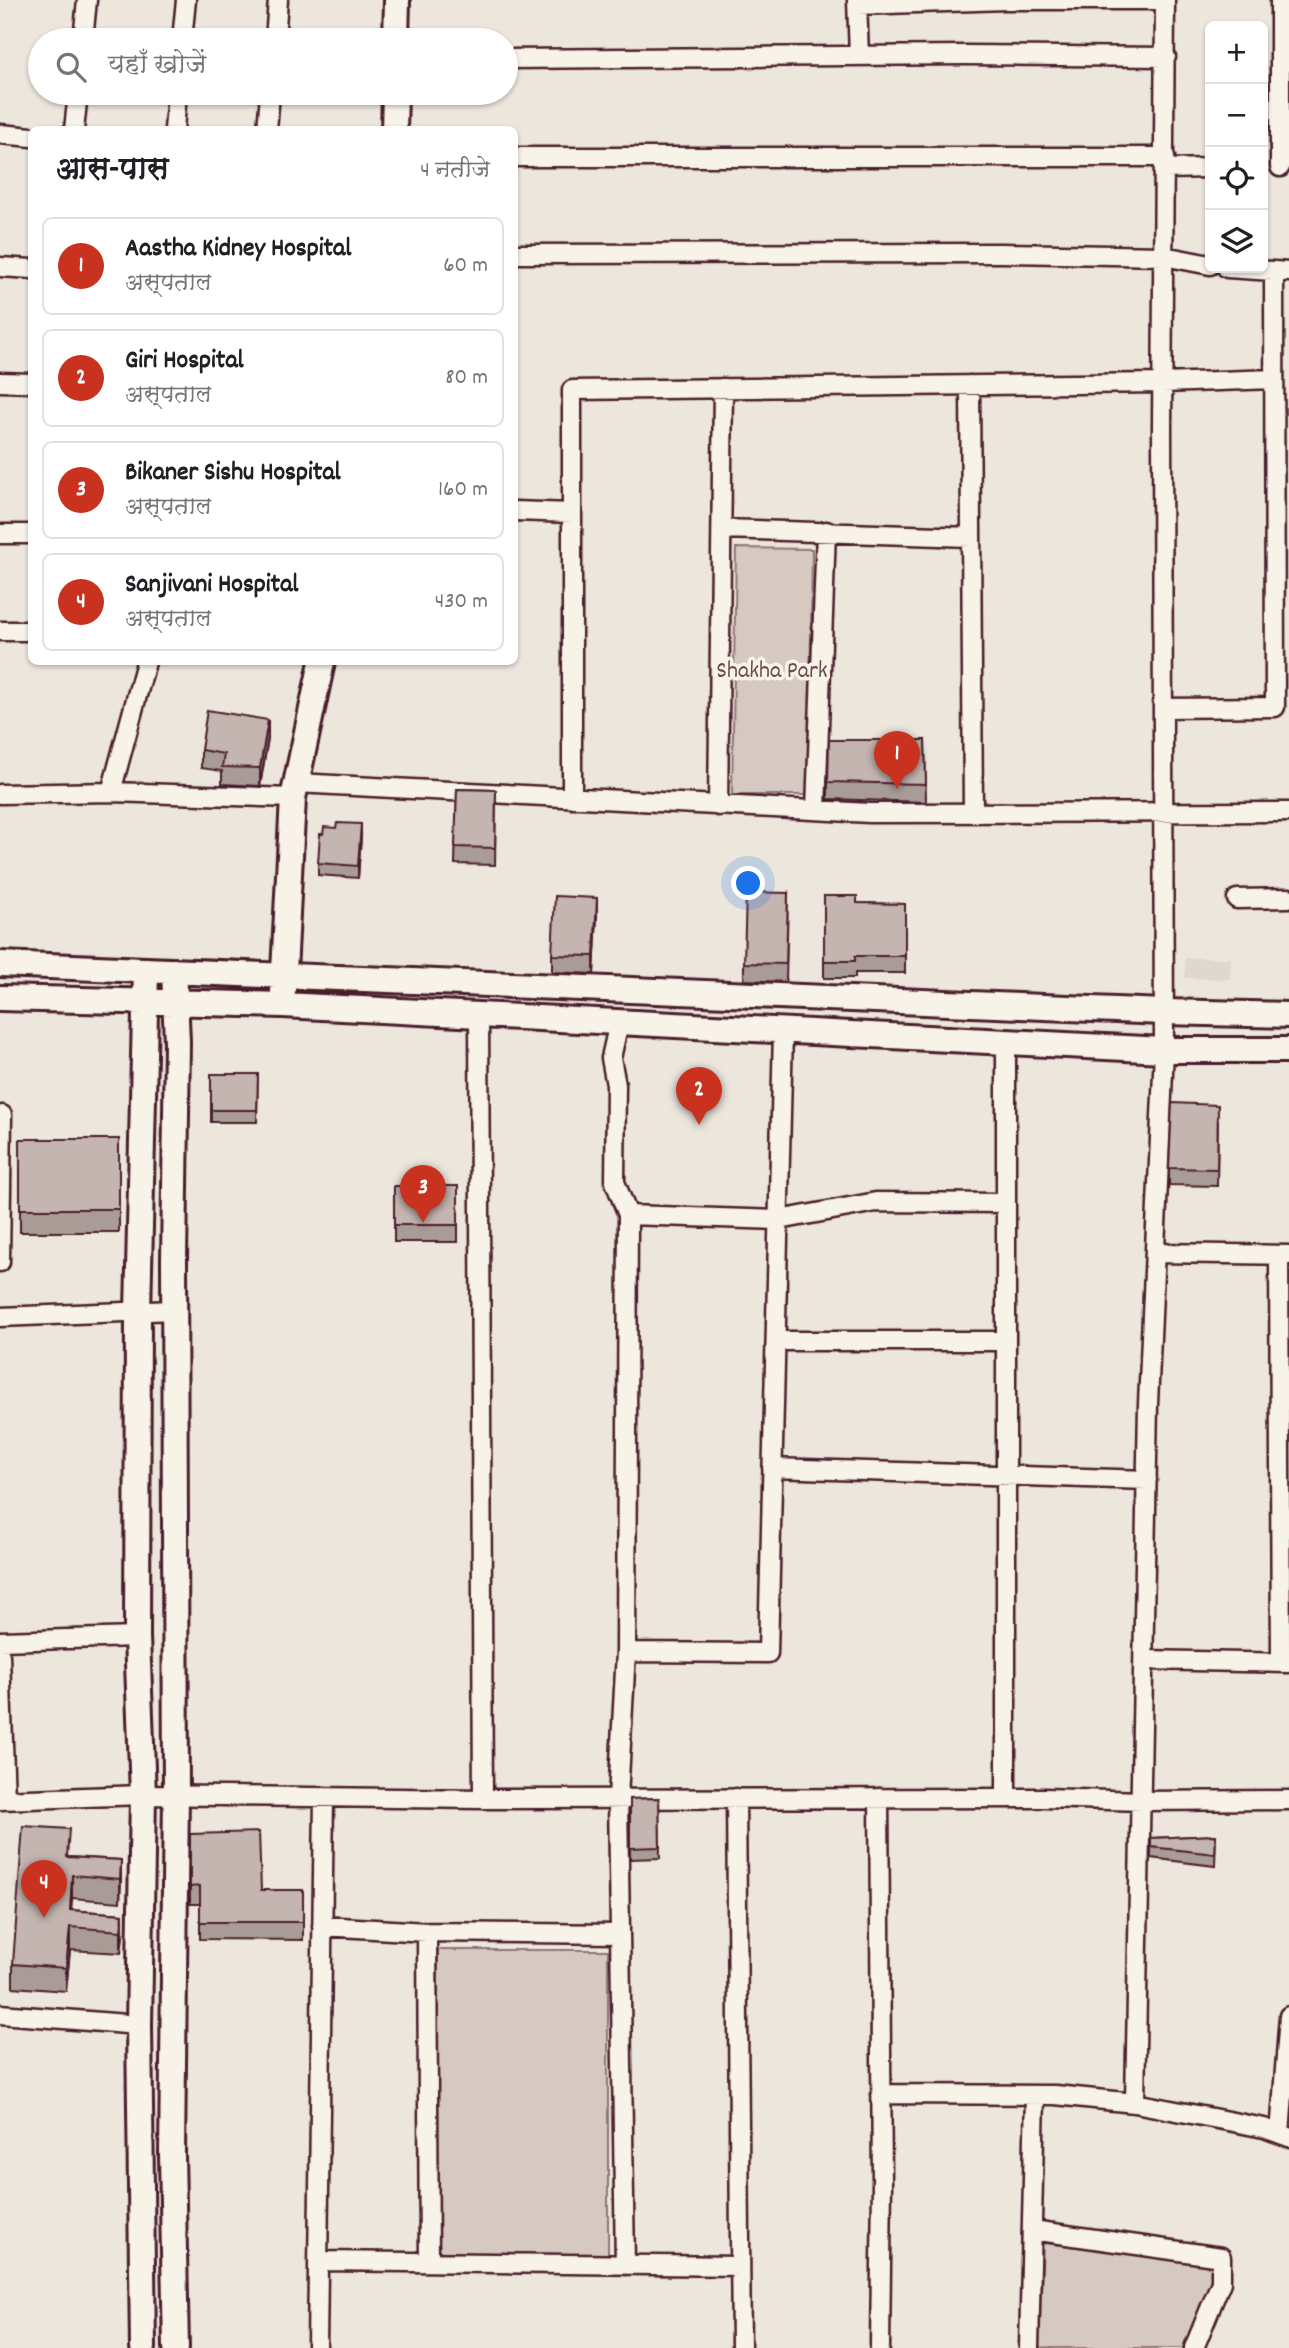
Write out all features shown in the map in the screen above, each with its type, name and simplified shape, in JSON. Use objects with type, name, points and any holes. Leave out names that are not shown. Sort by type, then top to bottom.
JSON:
[{"type":"street","points":[[84,28],[87,0]]},
{"type":"street","points":[[183,28],[186,0]]},
{"type":"street","points":[[276,28],[278,0]]},
{"type":"street","points":[[396,28],[397,0]]},
{"type":"street","points":[[859,56],[858,3],[1165,0],[1164,1050],[1147,1480],[1135,2103]]},
{"type":"street","points":[[1277,167],[1283,12]]},
{"type":"street","points":[[518,59],[1166,57]]},
{"type":"street","points":[[74,126],[77,105]]},
{"type":"street","points":[[174,126],[176,105]]},
{"type":"street","points":[[267,126],[270,105]]},
{"type":"street","points":[[394,126],[395,105]]},
{"type":"street","points":[[0,135],[28,137]]},
{"type":"street","points":[[518,157],[1165,163],[1205,167]]},
{"type":"street","points":[[518,254],[1002,253],[1164,256],[1205,264]]},
{"type":"street","points":[[0,267],[28,268]]},
{"type":"street","points":[[1163,708],[1282,707],[1282,492],[1274,379],[1281,272]]},
{"type":"street","points":[[572,798],[572,390],[1163,383],[1274,379]]},
{"type":"street","points":[[0,382],[28,383]]},
{"type":"street","points":[[970,385],[973,812]]},
{"type":"street","points":[[718,806],[723,388]]},
{"type":"street","points":[[518,511],[572,513]]},
{"type":"street","points":[[722,529],[971,537]]},
{"type":"street","points":[[817,810],[825,531]]},
{"type":"street","points":[[0,534],[28,534]]},
{"type":"street","points":[[0,631],[28,632]]},
{"type":"street","points":[[111,792],[145,665]]},
{"type":"street","points":[[283,1005],[294,790],[321,665]]},
{"type":"street","points":[[0,794],[294,790],[572,798],[870,813],[1289,812]]},
{"type":"street","points":[[1237,899],[1289,898]]},
{"type":"street","points":[[0,964],[1289,1015]]},
{"type":"street","points":[[143,2348],[139,2025],[143,1795],[137,1637],[138,1312],[146,970]]},
{"type":"street","points":[[174,971],[176,1796],[173,2141],[176,2348]]},
{"type":"street","points":[[0,998],[283,1005],[1164,1050],[1289,1050]]},
{"type":"street","points":[[479,1015],[483,1799]]},
{"type":"street","points":[[619,1022],[611,1058],[616,1085],[615,1182],[628,1215],[626,1652],[618,1798],[625,2265]]},
{"type":"street","points":[[626,1652],[768,1653],[783,1031]]},
{"type":"street","points":[[1006,1042],[1006,1798]]},
{"type":"street","points":[[0,1262],[2,1115]]},
{"type":"street","points":[[628,1215],[779,1220],[876,1202],[1006,1203]]},
{"type":"street","points":[[1144,1660],[1285,1662],[1284,1255],[1155,1253]]},
{"type":"street","points":[[0,1317],[174,1310]]},
{"type":"street","points":[[776,1341],[1005,1341]]},
{"type":"street","points":[[772,1468],[1147,1480]]},
{"type":"street","points":[[0,1641],[137,1637]]},
{"type":"street","points":[[0,1655],[2,1800],[143,1795],[483,1799],[1289,1800]]},
{"type":"street","points":[[317,2348],[324,1797]]},
{"type":"street","points":[[736,1798],[741,2348]]},
{"type":"street","points":[[879,1798],[880,2348]]},
{"type":"street","points":[[322,1926],[427,1932],[620,1934]]},
{"type":"street","points":[[427,1932],[429,2262]]},
{"type":"street","points":[[0,2014],[139,2025]]},
{"type":"street","points":[[881,2094],[1035,2095],[1135,2103],[1264,2128],[1284,2135],[1289,2016]]},
{"type":"street","points":[[1029,2348],[1035,2095]]},
{"type":"street","points":[[1032,2230],[1221,2257],[1221,2281],[1194,2348]]},
{"type":"street","points":[[318,2261],[740,2266]]},
{"type":"shaded area","points":[[1185,958],[1231,958],[1230,979],[1185,978]]},
{"type":"green space","name":"Shakha Park","points":[[736,548],[812,549],[809,795],[732,795]]},
{"type":"green space","points":[[438,1950],[608,1950],[608,2254],[438,2254]]},
{"type":"green space","points":[[1043,2243],[1216,2262],[1211,2289],[1187,2348],[1039,2348]]},
{"type":"building","points":[[207,710],[268,720],[260,768],[222,767],[224,754],[201,750]]},
{"type":"building","points":[[829,740],[925,740],[926,784],[828,782]]},
{"type":"building","points":[[457,789],[496,790],[495,848],[455,847]]},
{"type":"building","points":[[337,823],[361,824],[358,866],[318,863],[320,834],[323,834],[324,827],[336,828]]},
{"type":"building","points":[[746,892],[788,893],[786,964],[744,963]]},
{"type":"building","points":[[555,896],[597,898],[594,956],[552,955]]},
{"type":"building","points":[[824,896],[857,896],[857,903],[905,904],[905,956],[855,956],[855,961],[824,961]]},
{"type":"building","points":[[211,1074],[258,1074],[257,1110],[211,1110]]},
{"type":"building","points":[[1172,1103],[1218,1105],[1217,1169],[1169,1168]]},
{"type":"building","points":[[20,1139],[119,1139],[119,1209],[20,1209]]},
{"type":"building","points":[[394,1186],[458,1186],[458,1225],[394,1225]]},
{"type":"building","points":[[659,1798],[660,1847],[630,1848],[630,1799]]},
{"type":"building","points":[[23,1826],[69,1829],[67,1857],[121,1860],[120,1879],[72,1875],[70,1910],[123,1914],[121,1931],[70,1927],[66,1968],[13,1964]]},
{"type":"building","points":[[259,1832],[261,1890],[303,1890],[303,1922],[200,1922],[200,1886],[190,1887],[190,1834]]},
{"type":"building","points":[[1216,1835],[1215,1854],[1151,1847],[1151,1838]]},
{"type":"place","name":"Aastha Kidney Hospital","points":[[897,789]]},
{"type":"place","name":"Giri Hospital","points":[[699,1125]]},
{"type":"place","name":"Bikaner Sishu Hospital","points":[[423,1223]]},
{"type":"place","name":"Sanjivani Hospital","points":[[44,1918]]}]
